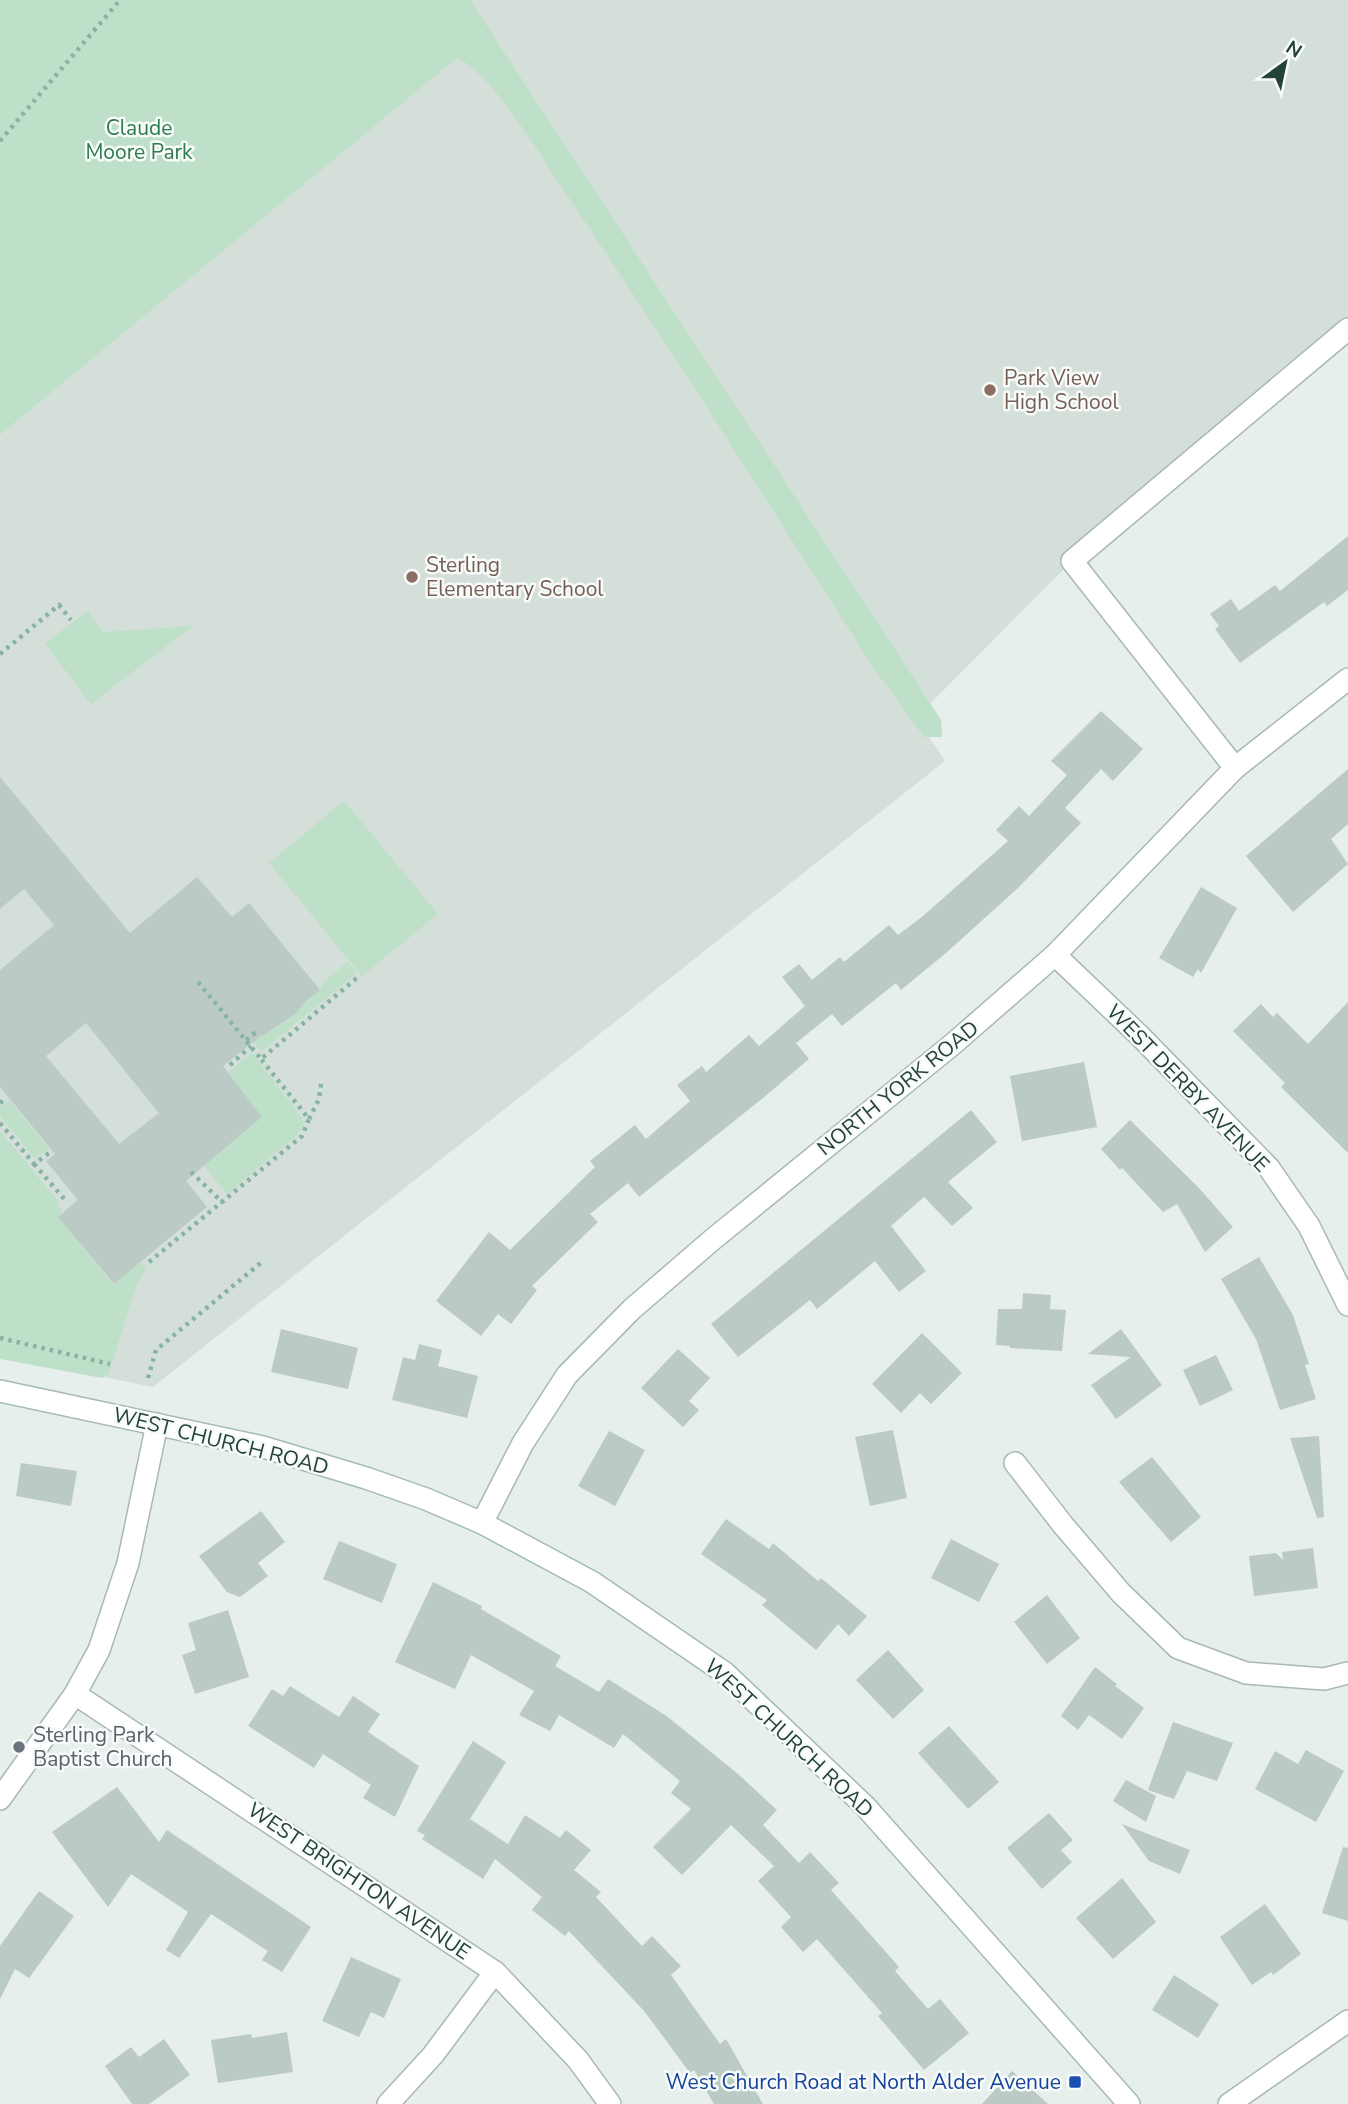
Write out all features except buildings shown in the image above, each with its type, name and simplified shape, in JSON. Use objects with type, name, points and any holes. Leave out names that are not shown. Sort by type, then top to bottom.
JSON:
[{"type":"street","points":[[1236,768],[1072,561],[1348,329]]},
{"type":"street","name":"NORTH YORK ROAD","points":[[482,1523],[523,1443],[567,1375],[632,1309],[712,1240],[953,1044],[1055,955],[1236,768],[1348,679]]},
{"type":"street","name":"WEST DERBY AVENUE","points":[[1055,955],[1139,1035],[1269,1168],[1308,1226],[1348,1305]]},
{"type":"street","name":"WEST CHURCH ROAD","points":[[0,1391],[263,1447],[366,1478],[426,1499],[482,1523],[592,1582],[725,1673],[865,1805],[1129,2104]]},
{"type":"street","points":[[0,1799],[75,1694],[99,1650],[128,1563],[157,1424]]},
{"type":"street","points":[[1014,1463],[1121,1593],[1178,1648],[1245,1673],[1325,1679],[1348,1673]]},
{"type":"street","name":"WEST BRIGHTON AVENUE","points":[[75,1694],[495,1972],[578,2060],[610,2104]]},
{"type":"street","points":[[388,2104],[433,2054],[495,1972]]},
{"type":"street","points":[[1229,2104],[1348,2021]]},
{"type":"path","points":[[0,141],[120,0]]},
{"type":"path","points":[[0,654],[59,605],[71,620]]},
{"type":"path","points":[[261,1059],[358,977]]},
{"type":"path","points":[[198,982],[309,1119]]},
{"type":"path","points":[[246,1040],[256,1032]]},
{"type":"path","points":[[230,1065],[251,1046]]},
{"type":"path","points":[[149,1262],[302,1136],[319,1099],[321,1084]]},
{"type":"path","points":[[0,1123],[66,1201]]},
{"type":"path","points":[[34,1164],[49,1153]]},
{"type":"path","points":[[191,1172],[223,1203]]},
{"type":"path","points":[[148,1378],[156,1350],[263,1261]]},
{"type":"path","points":[[0,1338],[110,1364]]},
{"type":"shaded area","name":"Sterling Elementary School","points":[[452,0],[1348,0],[1348,329],[1072,561],[916,718],[945,761],[153,1387],[0,1356],[0,435],[477,41]]},
{"type":"green space","name":"Claude Moore Park","points":[[0,0],[470,0],[941,720],[942,737],[924,737],[875,670],[682,368],[529,137],[485,80],[457,58],[0,435]]},
{"type":"green space","points":[[87,611],[104,632],[193,626],[91,704],[45,644]]},
{"type":"green space","points":[[344,801],[438,914],[362,976],[269,863]]},
{"type":"green space","points":[[348,962],[357,973],[261,1052],[252,1040],[261,1034],[264,1036],[295,1014],[320,990],[323,982]]},
{"type":"green space","points":[[252,1052],[305,1122],[298,1134],[227,1194],[204,1166],[262,1117],[228,1073]]},
{"type":"green space","points":[[9,1100],[49,1148],[35,1159],[0,1116],[0,1108]]},
{"type":"green space","points":[[0,1131],[59,1202],[62,1210],[58,1217],[113,1285],[141,1262],[146,1268],[137,1284],[108,1375],[102,1378],[0,1359]]},
{"type":"place","name":"Park View High School","points":[[990,390]]},
{"type":"place","name":"Sterling Elementary School","points":[[412,577]]},
{"type":"place","name":"Sterling Park Baptist Church","points":[[19,1747]]},
{"type":"place","name":"West Church Road at North Alder Avenue","points":[[1075,2082]]}]
